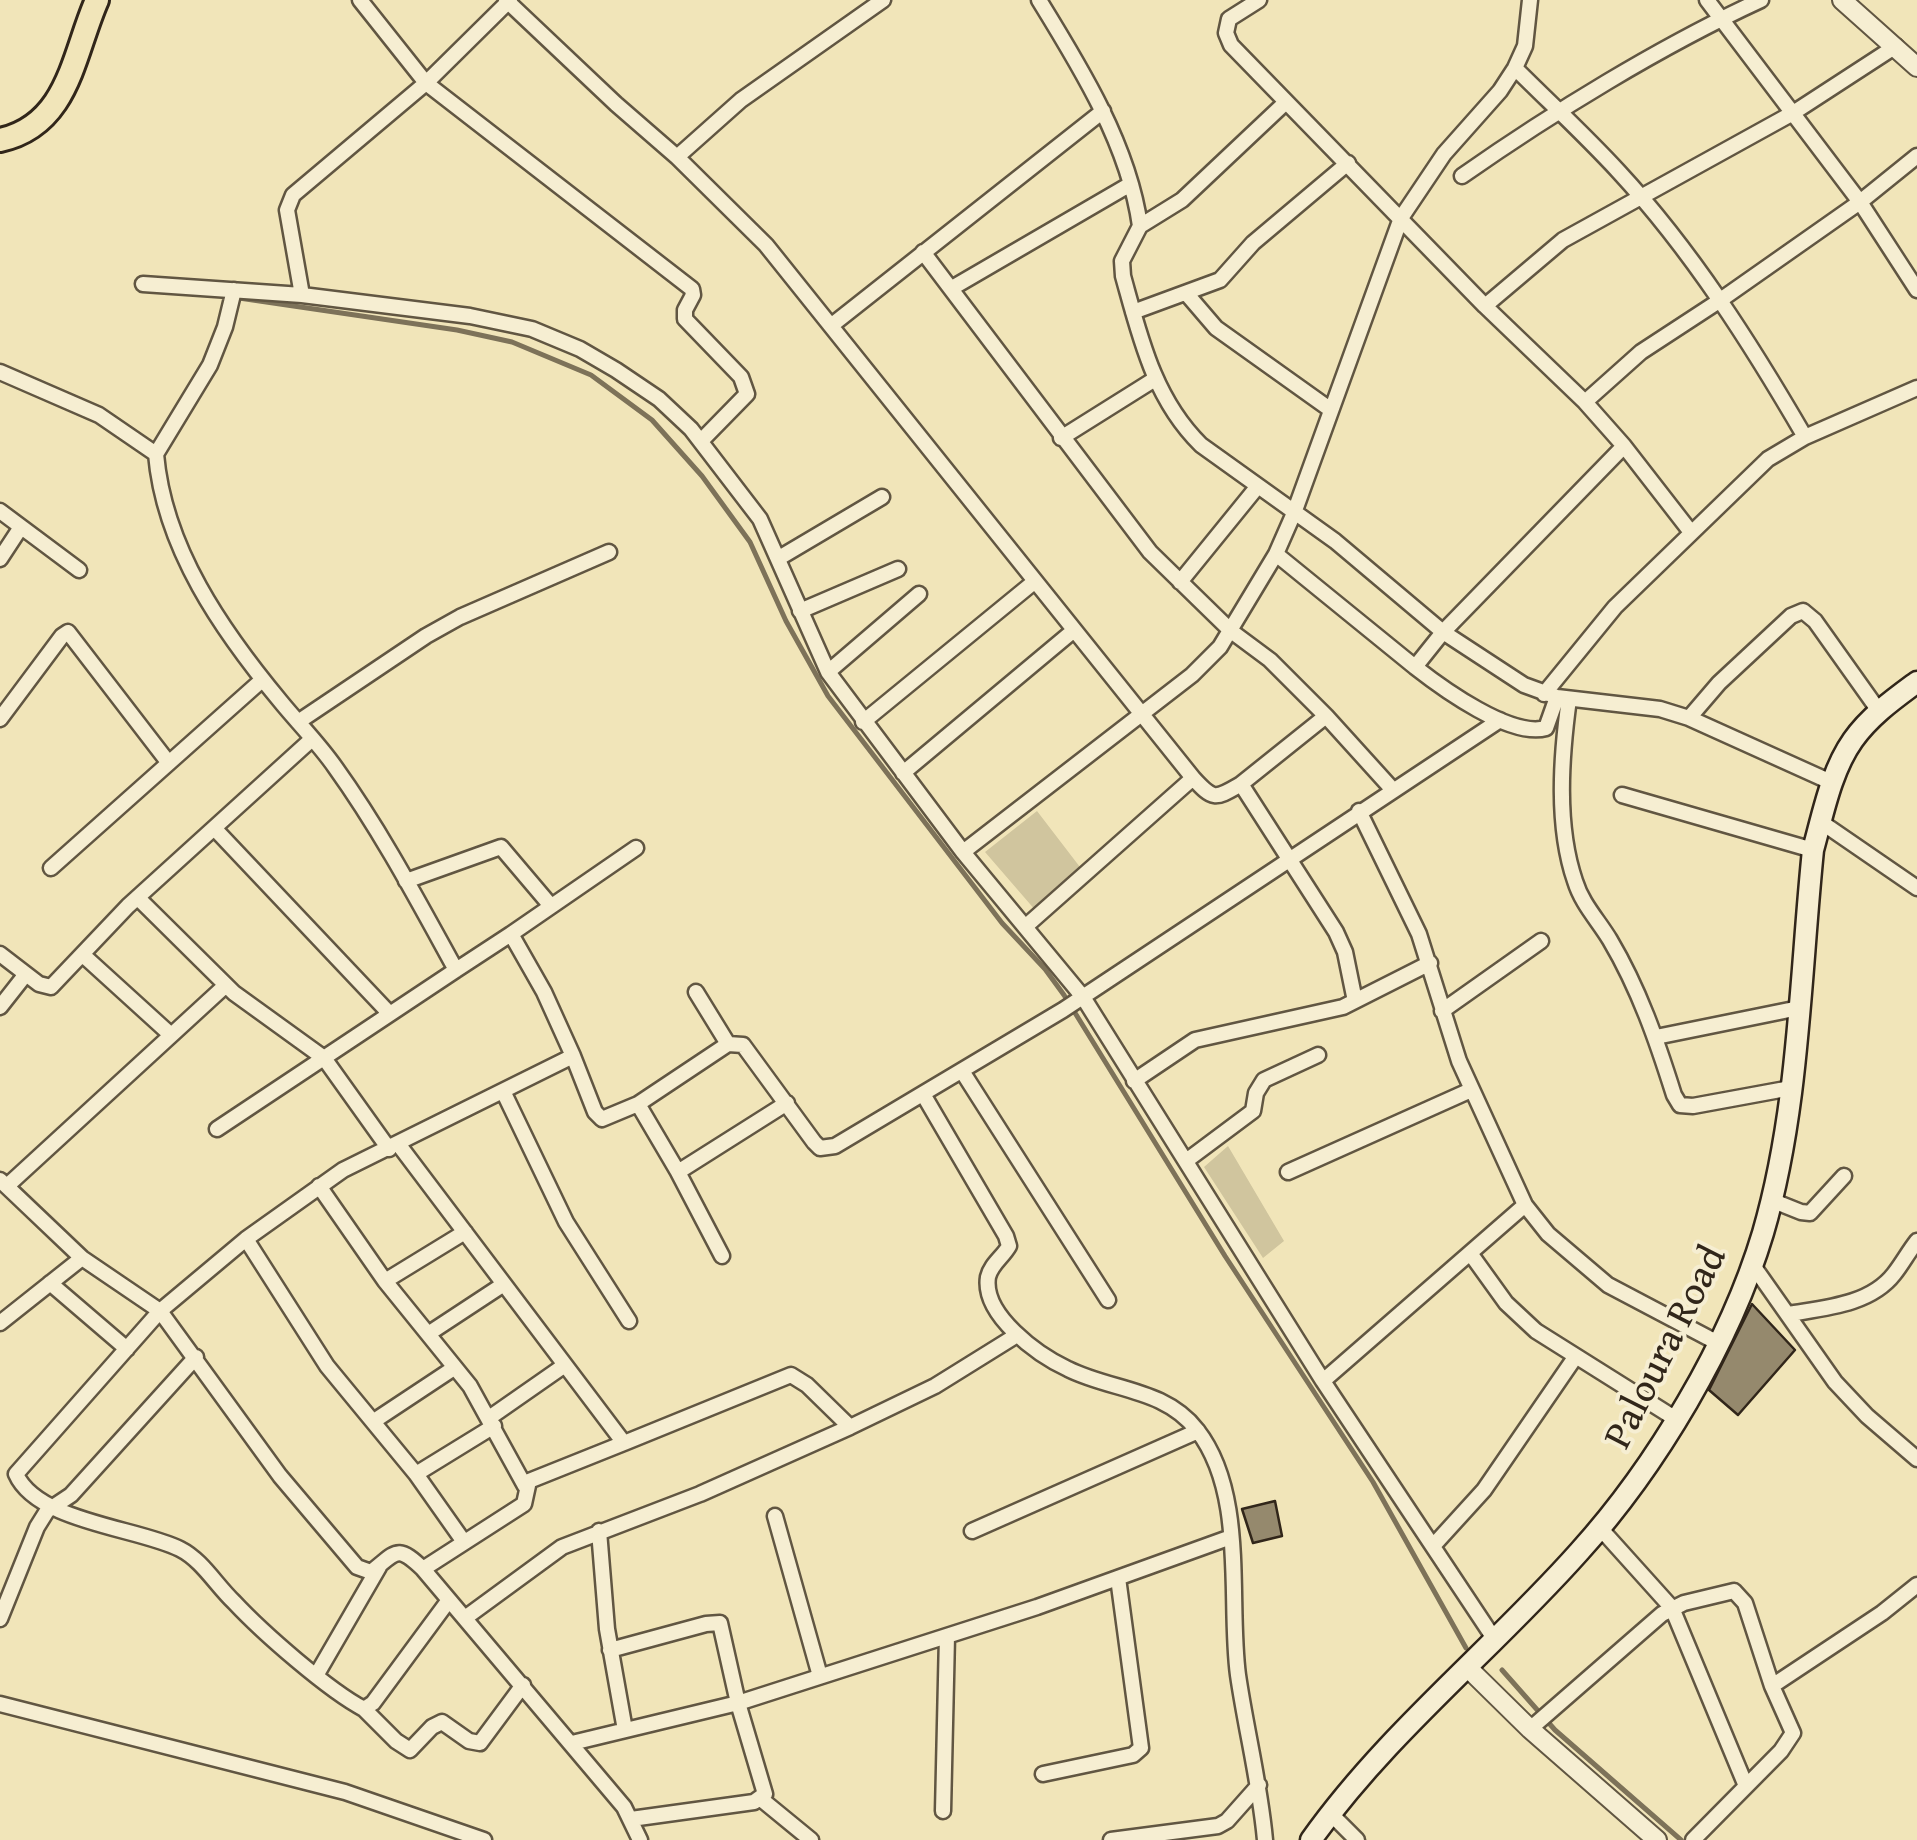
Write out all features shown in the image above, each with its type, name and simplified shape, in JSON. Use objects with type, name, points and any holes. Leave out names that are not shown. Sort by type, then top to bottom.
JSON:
[{"type":"main road","points":[[0,140],[17,136],[40,122],[58,100],[72,78],[95,1]]},
{"type":"main road","name":"Paloura Road","points":[[1311,1840],[1361,1776],[1495,1640],[1622,1502],[1676,1419],[1718,1343],[1752,1264],[1771,1200],[1791,1088],[1813,850],[1820,822],[1852,740],[1879,711],[1915,690]]},
{"type":"street","points":[[360,0],[426,82],[692,289],[685,319],[741,378],[746,394],[701,442]]},
{"type":"street","points":[[1039,0],[1103,111],[1130,185],[1140,226]]},
{"type":"street","points":[[1259,0],[1230,19],[1226,33],[1231,44],[1585,402],[1690,531]]},
{"type":"street","points":[[963,852],[1207,663],[1231,631],[1276,554],[1294,513],[1401,218],[1444,154],[1500,92],[1525,46],[1530,0]]},
{"type":"street","points":[[1707,0],[1860,202],[1915,283]]},
{"type":"street","points":[[1462,176],[1722,18],[1761,0]]},
{"type":"street","points":[[1842,0],[1917,67]]},
{"type":"street","points":[[302,295],[287,210],[293,195],[426,82],[508,1],[766,245],[1210,796],[1219,797],[1241,784],[1326,716]]},
{"type":"street","points":[[677,157],[741,100],[875,2]]},
{"type":"street","points":[[1486,306],[1563,240],[1794,113],[1896,46]]},
{"type":"street","points":[[1514,68],[1640,197],[1750,345],[1805,437]]},
{"type":"street","points":[[1286,102],[1182,200],[1140,226],[1122,261],[1133,312],[1155,379],[1184,428],[1335,542],[1443,632],[1504,673],[1556,697],[1660,709],[1689,718],[1833,783]]},
{"type":"street","points":[[832,325],[1103,111]]},
{"type":"street","points":[[1585,402],[1641,352],[1860,202],[1917,156]]},
{"type":"street","points":[[1133,312],[1220,280],[1253,243],[1348,163]]},
{"type":"street","points":[[952,288],[1130,185]]},
{"type":"street","points":[[923,252],[1125,521],[1180,582],[1231,631],[1270,660],[1326,716],[1393,790]]},
{"type":"street","points":[[143,284],[302,295],[470,316],[532,329],[580,349],[659,399],[701,442],[760,519],[828,672],[1080,999],[1322,1381],[1495,1640]]},
{"type":"street","points":[[234,290],[210,366],[156,454],[163,503],[183,555],[231,637],[333,763],[374,824],[456,970]]},
{"type":"street","points":[[1186,294],[1216,328],[1331,410]]},
{"type":"street","points":[[0,372],[99,415],[156,454]]},
{"type":"street","points":[[1061,438],[1155,379]]},
{"type":"street","points":[[1276,554],[1452,695],[1500,720],[1541,730],[1550,722],[1556,697],[1601,622],[1768,459],[1805,437],[1917,388]]},
{"type":"street","points":[[1416,667],[1443,632],[1624,446]]},
{"type":"street","points":[[1180,582],[1258,486]]},
{"type":"street","points":[[779,558],[882,497]]},
{"type":"street","points":[[0,512],[79,570]]},
{"type":"street","points":[[0,559],[22,526]]},
{"type":"street","points":[[298,722],[460,616],[610,552]]},
{"type":"street","points":[[800,611],[898,569]]},
{"type":"street","points":[[863,722],[1034,582]]},
{"type":"street","points":[[828,672],[919,594]]},
{"type":"street","points":[[1689,718],[1719,683],[1791,616],[1803,611],[1815,621],[1879,711]]},
{"type":"street","points":[[903,773],[1073,630]]},
{"type":"street","points":[[0,719],[68,632],[168,762]]},
{"type":"street","points":[[51,868],[262,680]]},
{"type":"street","points":[[1556,697],[1570,866],[1581,898],[1610,939],[1638,992],[1680,1105],[1791,1088]]},
{"type":"street","points":[[512,934],[544,992],[598,1116],[609,1118],[638,1104],[728,1044],[743,1045],[814,1142],[827,1149],[1080,999],[1500,720]]},
{"type":"street","points":[[0,954],[46,988],[51,987],[138,898],[312,739]]},
{"type":"street","points":[[1025,927],[1193,778]]},
{"type":"street","points":[[1241,784],[1336,932],[1345,952],[1355,1001]]},
{"type":"street","points":[[1622,795],[1813,850]]},
{"type":"street","points":[[1359,811],[1419,934],[1471,1090],[1526,1205],[1548,1234],[1608,1285],[1718,1343]]},
{"type":"street","points":[[1820,822],[1917,888]]},
{"type":"street","points":[[215,828],[390,1014]]},
{"type":"street","points":[[406,881],[501,848],[551,906]]},
{"type":"street","points":[[217,1129],[636,848]]},
{"type":"street","points":[[138,898],[226,985],[324,1058],[464,1232],[624,1443]]},
{"type":"street","points":[[1442,1011],[1541,942]]},
{"type":"street","points":[[84,955],[172,1035]]},
{"type":"street","points":[[1134,1081],[1206,1036],[1322,1014],[1430,964]]},
{"type":"street","points":[[0,1007],[26,974]]},
{"type":"street","points":[[226,985],[4,1183],[82,1258],[160,1311],[280,1476],[356,1567],[371,1572],[398,1552],[406,1553],[423,1569],[572,1742],[636,1829],[761,1799],[765,1794],[720,1623],[610,1650]]},
{"type":"street","points":[[696,992],[728,1044]]},
{"type":"street","points":[[1656,1037],[1798,1008]]},
{"type":"street","points":[[1186,1161],[1249,1115],[1258,1086],[1264,1080],[1318,1055]]},
{"type":"street","points":[[523,1686],[480,1743],[474,1744],[442,1722],[410,1750],[243,1612],[180,1549],[53,1507],[22,1484],[16,1474],[160,1311],[246,1238],[343,1170],[573,1056]]},
{"type":"street","points":[[962,1070],[1108,1300]]},
{"type":"street","points":[[1288,1172],[1471,1090]]},
{"type":"street","points":[[503,1091],[566,1222],[629,1321]]},
{"type":"street","points":[[923,1094],[1006,1236],[1009,1246],[991,1268],[988,1290],[1005,1322],[1067,1369],[1160,1400],[1198,1431],[1219,1479],[1232,1537],[1238,1672],[1265,1840]]},
{"type":"street","points":[[678,1172],[787,1103]]},
{"type":"street","points":[[638,1104],[722,1256]]},
{"type":"street","points":[[1771,1200],[1810,1213],[1844,1176]]},
{"type":"street","points":[[319,1186],[454,1368],[491,1422],[526,1486],[524,1504],[423,1569]]},
{"type":"street","points":[[1322,1381],[1526,1205]]},
{"type":"street","points":[[386,1281],[464,1232]]},
{"type":"street","points":[[246,1238],[328,1366],[416,1474],[464,1542]]},
{"type":"street","points":[[1789,1314],[1832,1307],[1873,1292],[1894,1275],[1917,1241]]},
{"type":"street","points":[[1470,1253],[1520,1318],[1676,1419]]},
{"type":"street","points":[[0,1323],[82,1258]]},
{"type":"street","points":[[1752,1264],[1835,1382],[1917,1459]]},
{"type":"street","points":[[50,1284],[126,1349]]},
{"type":"street","points":[[428,1334],[504,1284]]},
{"type":"street","points":[[465,1618],[552,1553],[599,1531],[700,1494],[850,1427],[935,1386],[1017,1334]]},
{"type":"street","points":[[1433,1546],[1484,1490],[1576,1356]]},
{"type":"street","points":[[0,1619],[37,1527],[196,1357]]},
{"type":"street","points":[[416,1474],[566,1366]]},
{"type":"street","points":[[374,1420],[454,1368]]},
{"type":"street","points":[[526,1486],[534,1479],[791,1375],[806,1384],[850,1427]]},
{"type":"street","points":[[972,1531],[1198,1431]]},
{"type":"street","points":[[775,1516],[820,1676]]},
{"type":"street","points":[[1600,1528],[1672,1608],[1746,1786]]},
{"type":"street","points":[[599,1531],[610,1650],[625,1730]]},
{"type":"street","points":[[572,1742],[738,1703],[947,1636],[1232,1537]]},
{"type":"street","points":[[317,1674],[378,1566]]},
{"type":"street","points":[[1043,1774],[1133,1755],[1141,1748],[1118,1578]]},
{"type":"street","points":[[1772,1686],[1917,1585]]},
{"type":"street","points":[[1534,1726],[1672,1608],[1726,1592],[1740,1596],[1793,1733],[1790,1741],[1694,1838]]},
{"type":"street","points":[[364,1710],[374,1703],[449,1600]]},
{"type":"street","points":[[943,1811],[947,1636]]},
{"type":"street","points":[[1468,1668],[1655,1839]]},
{"type":"street","points":[[0,1704],[345,1792],[484,1840]]},
{"type":"street","points":[[1111,1840],[1218,1826],[1259,1785]]},
{"type":"street","points":[[761,1799],[811,1840]]},
{"type":"street","points":[[1330,1813],[1358,1840]]},
{"type":"shaded area","points":[[1037,811],[1083,871],[1036,911],[985,852]]},
{"type":"shaded area","points":[[1228,1146],[1284,1241],[1263,1258],[1204,1167]]},
{"type":"building","points":[[1752,1304],[1795,1350],[1738,1415],[1709,1390]]},
{"type":"building","points":[[1275,1501],[1282,1536],[1253,1543],[1242,1509]]},
{"type":"waterway","points":[[239,298],[457,330],[512,342],[591,375],[652,420],[702,476],[750,542],[786,621],[828,696],[1002,923],[1064,995],[1225,1256],[1373,1482],[1466,1648]]},
{"type":"waterway","points":[[1502,1670],[1555,1730],[1681,1840]]}]
